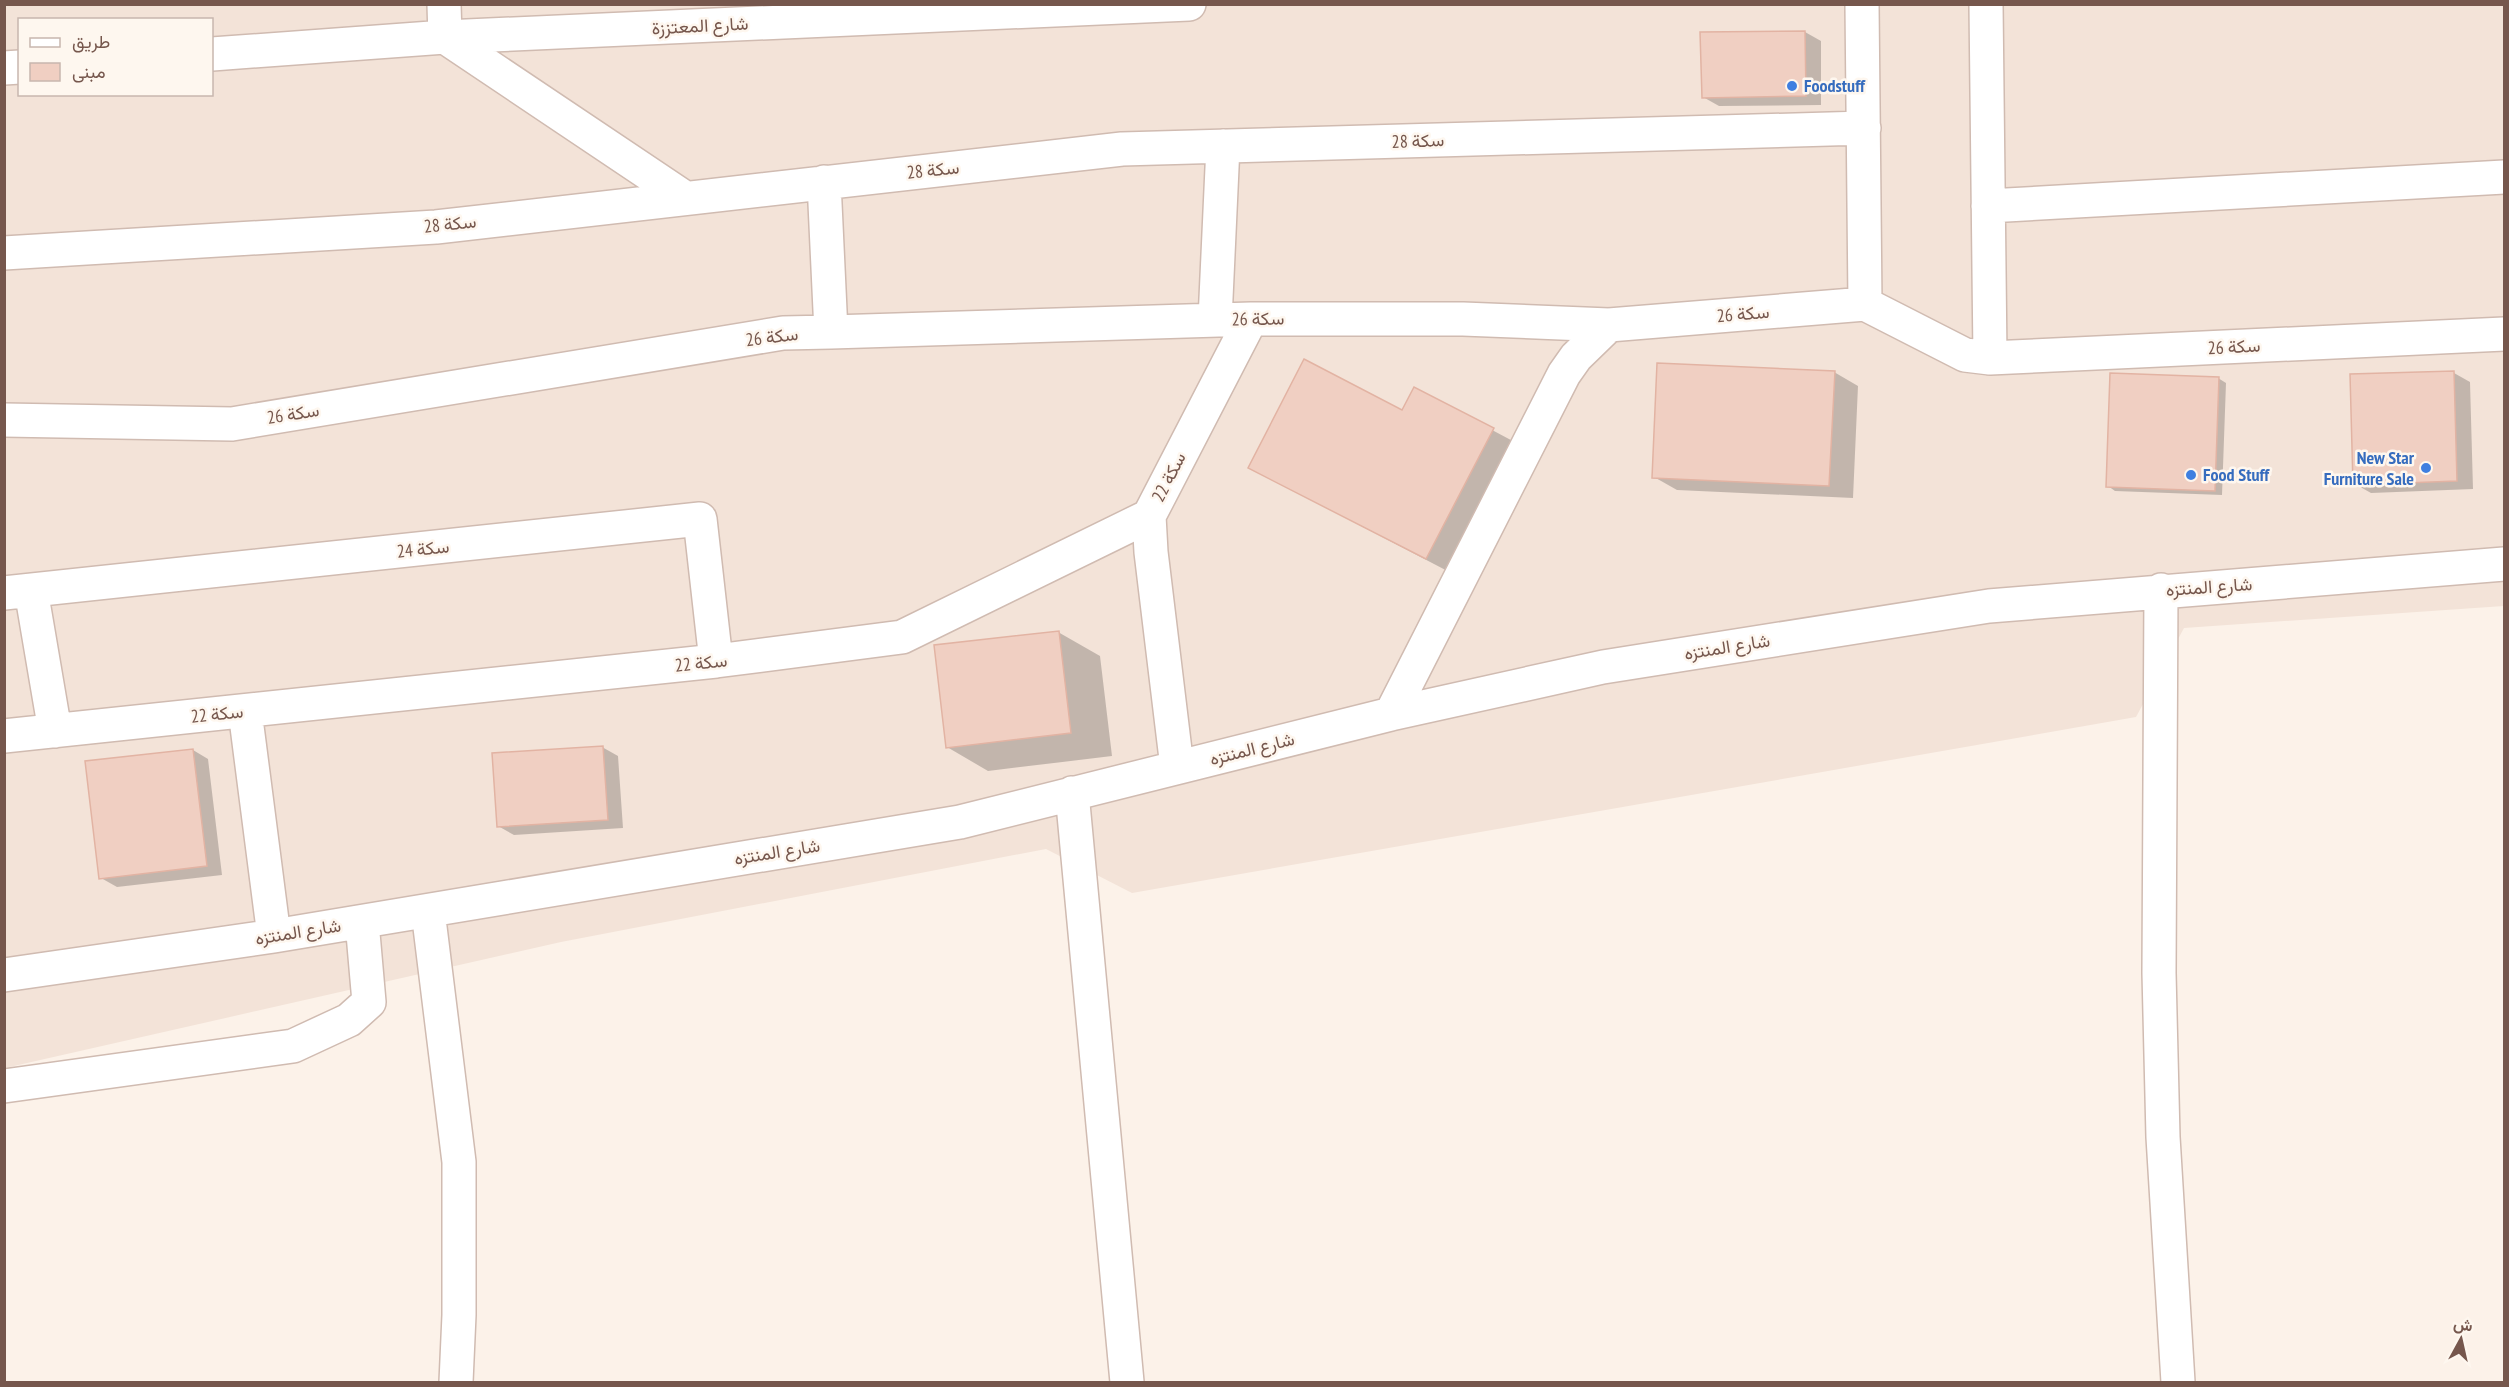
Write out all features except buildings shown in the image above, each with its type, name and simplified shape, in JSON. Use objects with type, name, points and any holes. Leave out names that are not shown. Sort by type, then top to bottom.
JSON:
[{"type":"street","points":[[444,4],[445,38],[685,198]]},
{"type":"street","name":"شارع المعتززة","points":[[213,54],[445,38],[609,17],[1189,4]]},
{"type":"street","points":[[1862,4],[1865,304]]},
{"type":"street","points":[[1986,4],[1990,358]]},
{"type":"street","name":"سكة 28","points":[[4,253],[436,226],[1122,148],[1864,128]]},
{"type":"street","points":[[1215,320],[1223,146]]},
{"type":"street","points":[[1988,206],[2505,177]]},
{"type":"street","points":[[824,182],[831,332]]},
{"type":"street","name":"سكة 26","points":[[4,420],[232,424],[783,333],[1251,319],[1463,320],[1609,325],[1865,304],[1965,355],[1990,358],[2505,334]]},
{"type":"street","name":"سكة 22","points":[[4,736],[716,661],[902,637],[1149,516],[1251,319]]},
{"type":"street","points":[[1391,714],[1564,374],[1576,357],[1609,325]]},
{"type":"street","points":[[1149,516],[1150,552],[1177,767]]},
{"type":"street","name":"سكة 24","points":[[18,592],[700,519],[716,661]]},
{"type":"street","name":"شارع المنتزه","points":[[4,975],[362,922],[960,822],[1391,714],[1603,667],[1989,606],[2161,590],[2505,564]]},
{"type":"street","points":[[2161,590],[2159,973],[2163,1137],[2178,1383]]},
{"type":"street","points":[[18,592],[55,731]]},
{"type":"street","points":[[245,711],[274,936]]},
{"type":"street","points":[[1072,794],[1127,1383]]},
{"type":"street","points":[[428,911],[459,1162],[459,1315],[456,1383]]},
{"type":"street","points":[[4,1086],[293,1046],[349,1020],[369,1002],[362,922]]},
{"type":"shaded area","points":[[4,5],[2504,5],[2504,606],[2184,628],[2136,717],[1132,893],[1046,849],[561,942],[5,1068]]},
{"type":"place","name":"Foodstuff","points":[[1792,86]]},
{"type":"place","name":"New Star Furniture Sale","points":[[2426,468]]},
{"type":"place","name":"Food Stuff","points":[[2191,475]]}]
